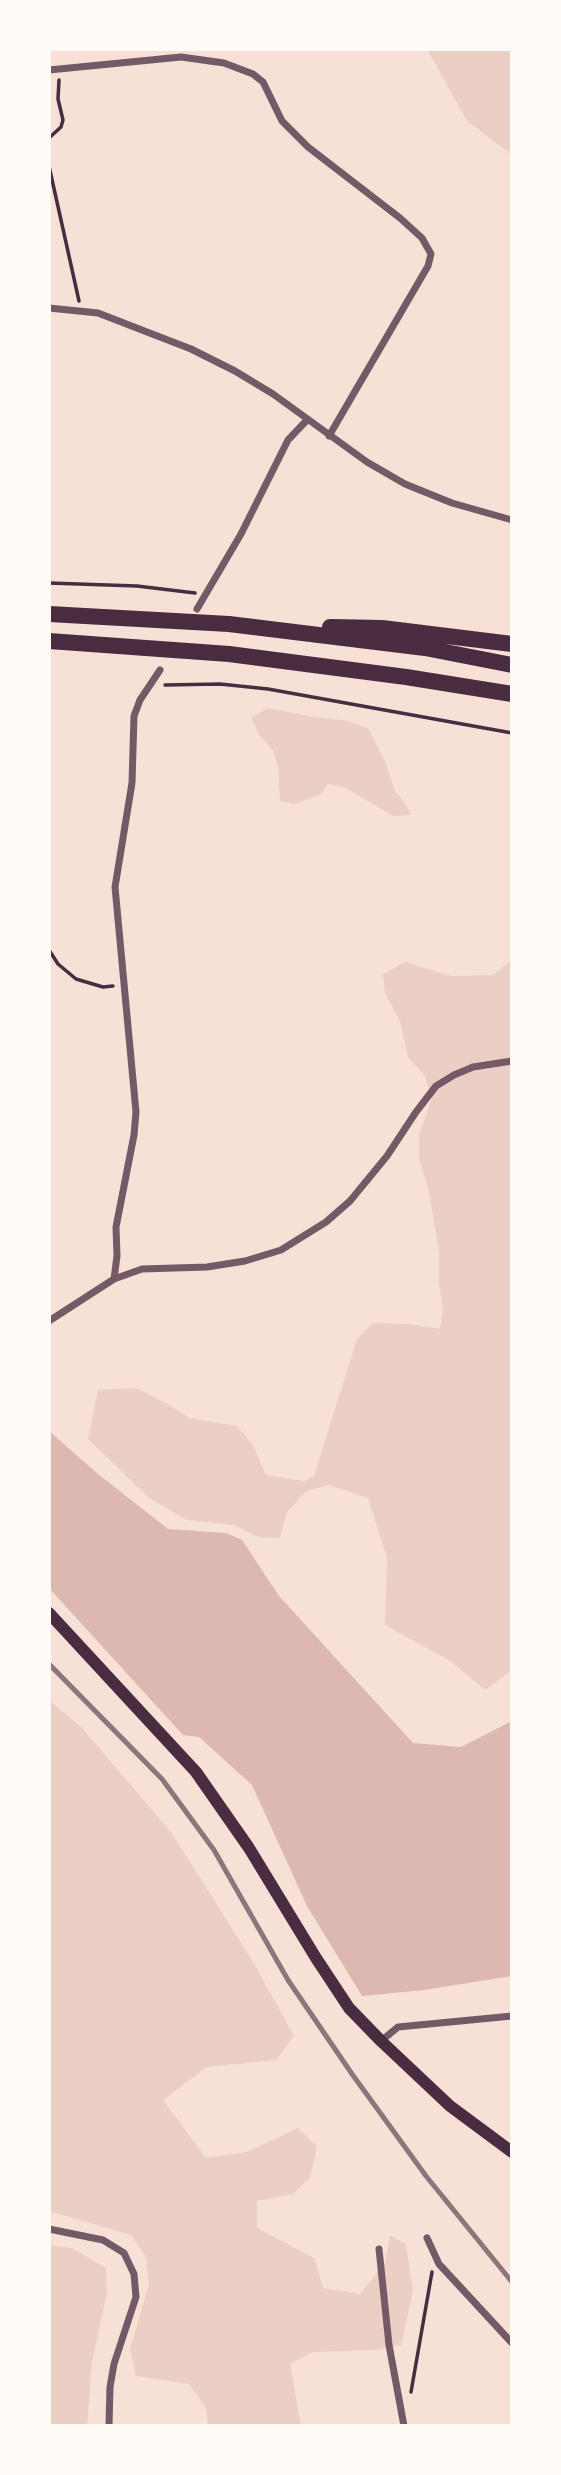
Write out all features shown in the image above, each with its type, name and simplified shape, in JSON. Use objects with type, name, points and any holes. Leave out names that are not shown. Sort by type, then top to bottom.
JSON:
[{"type":"highway","points":[[49,614],[229,624],[382,628],[512,644]]},
{"type":"highway","points":[[229,624],[425,648],[512,664]]},
{"type":"highway","points":[[49,641],[229,654],[512,694]]},
{"type":"main road","points":[[49,1614],[196,1772],[249,1848],[349,2008],[450,2106],[512,2152]]},
{"type":"street","points":[[49,70],[181,57],[224,63],[253,74],[263,82],[282,121],[307,147],[422,238],[431,254],[428,266],[329,436]]},
{"type":"street","points":[[49,308],[98,313],[191,349],[273,394],[367,463],[405,484],[452,503],[512,520]]},
{"type":"street","points":[[197,609],[241,534],[288,440],[307,420]]},
{"type":"street","points":[[114,1279],[117,1256],[116,1227],[120,1197],[129,1165],[136,1112],[115,887],[132,783],[134,716],[140,700],[160,670]]},
{"type":"street","points":[[49,1321],[114,1279],[142,1269],[206,1267],[245,1261],[281,1250],[326,1222],[350,1201],[387,1156],[436,1086],[454,1074],[473,1067],[512,1061]]},
{"type":"street","points":[[381,2041],[398,2027],[512,2016]]},
{"type":"street","points":[[49,2229],[103,2240],[124,2253],[134,2274],[136,2297],[114,2364],[108,2426]]},
{"type":"street","points":[[428,2238],[439,2264],[512,2343]]},
{"type":"street","points":[[379,2249],[389,2345],[404,2423]]},
{"type":"path","points":[[49,138],[61,127],[63,120],[58,99],[59,68]]},
{"type":"path","points":[[49,166],[80,295],[78,310]]},
{"type":"path","points":[[49,583],[137,586],[187,591],[204,596]]},
{"type":"path","points":[[153,682],[166,685],[219,684],[268,689],[512,733]]},
{"type":"path","points":[[49,950],[58,964],[76,979],[103,987],[125,985]]},
{"type":"path","points":[[404,2423],[433,2270],[439,2264]]},
{"type":"shaded area","points":[[427,49],[512,49],[512,155],[467,121]]},
{"type":"shaded area","points":[[268,708],[344,720],[368,728],[385,761],[395,791],[411,815],[393,816],[346,788],[328,784],[321,794],[294,804],[280,801],[274,752],[259,734],[251,718]]},
{"type":"shaded area","points":[[512,960],[512,1670],[485,1690],[452,1662],[385,1625],[387,1558],[368,1498],[329,1485],[307,1491],[287,1512],[280,1538],[258,1537],[234,1525],[187,1520],[149,1498],[88,1439],[98,1390],[137,1388],[189,1418],[237,1426],[253,1445],[266,1475],[304,1481],[314,1476],[357,1339],[373,1323],[410,1324],[440,1329],[443,1309],[439,1284],[439,1252],[429,1191],[419,1159],[419,1135],[432,1098],[425,1076],[408,1057],[400,1021],[385,993],[383,974],[405,962],[451,976],[493,975]]},
{"type":"shaded area","points":[[49,1431],[168,1529],[226,1533],[242,1540],[279,1596],[413,1743],[461,1747],[512,1721],[512,1976],[424,1990],[362,1996],[307,1906],[252,1785],[199,1737],[183,1735],[49,1588]]},
{"type":"shaded area","points":[[49,1700],[82,1728],[171,1832],[255,1965],[294,2036],[276,2060],[207,2067],[163,2100],[206,2158],[247,2152],[298,2128],[317,2147],[310,2178],[293,2194],[257,2201],[257,2228],[314,2258],[323,2288],[360,2294],[385,2263],[390,2235],[406,2244],[413,2291],[401,2345],[374,2350],[313,2352],[290,2364],[301,2426],[208,2426],[206,2408],[189,2384],[136,2376],[130,2349],[149,2284],[146,2257],[131,2235],[49,2211]]},
{"type":"shaded area","points":[[49,2245],[72,2248],[106,2268],[107,2293],[92,2362],[87,2426],[49,2426]]},
{"type":"railway","points":[[49,1664],[162,1779],[214,1850],[288,1980],[352,2074],[426,2176],[512,2282]]}]
